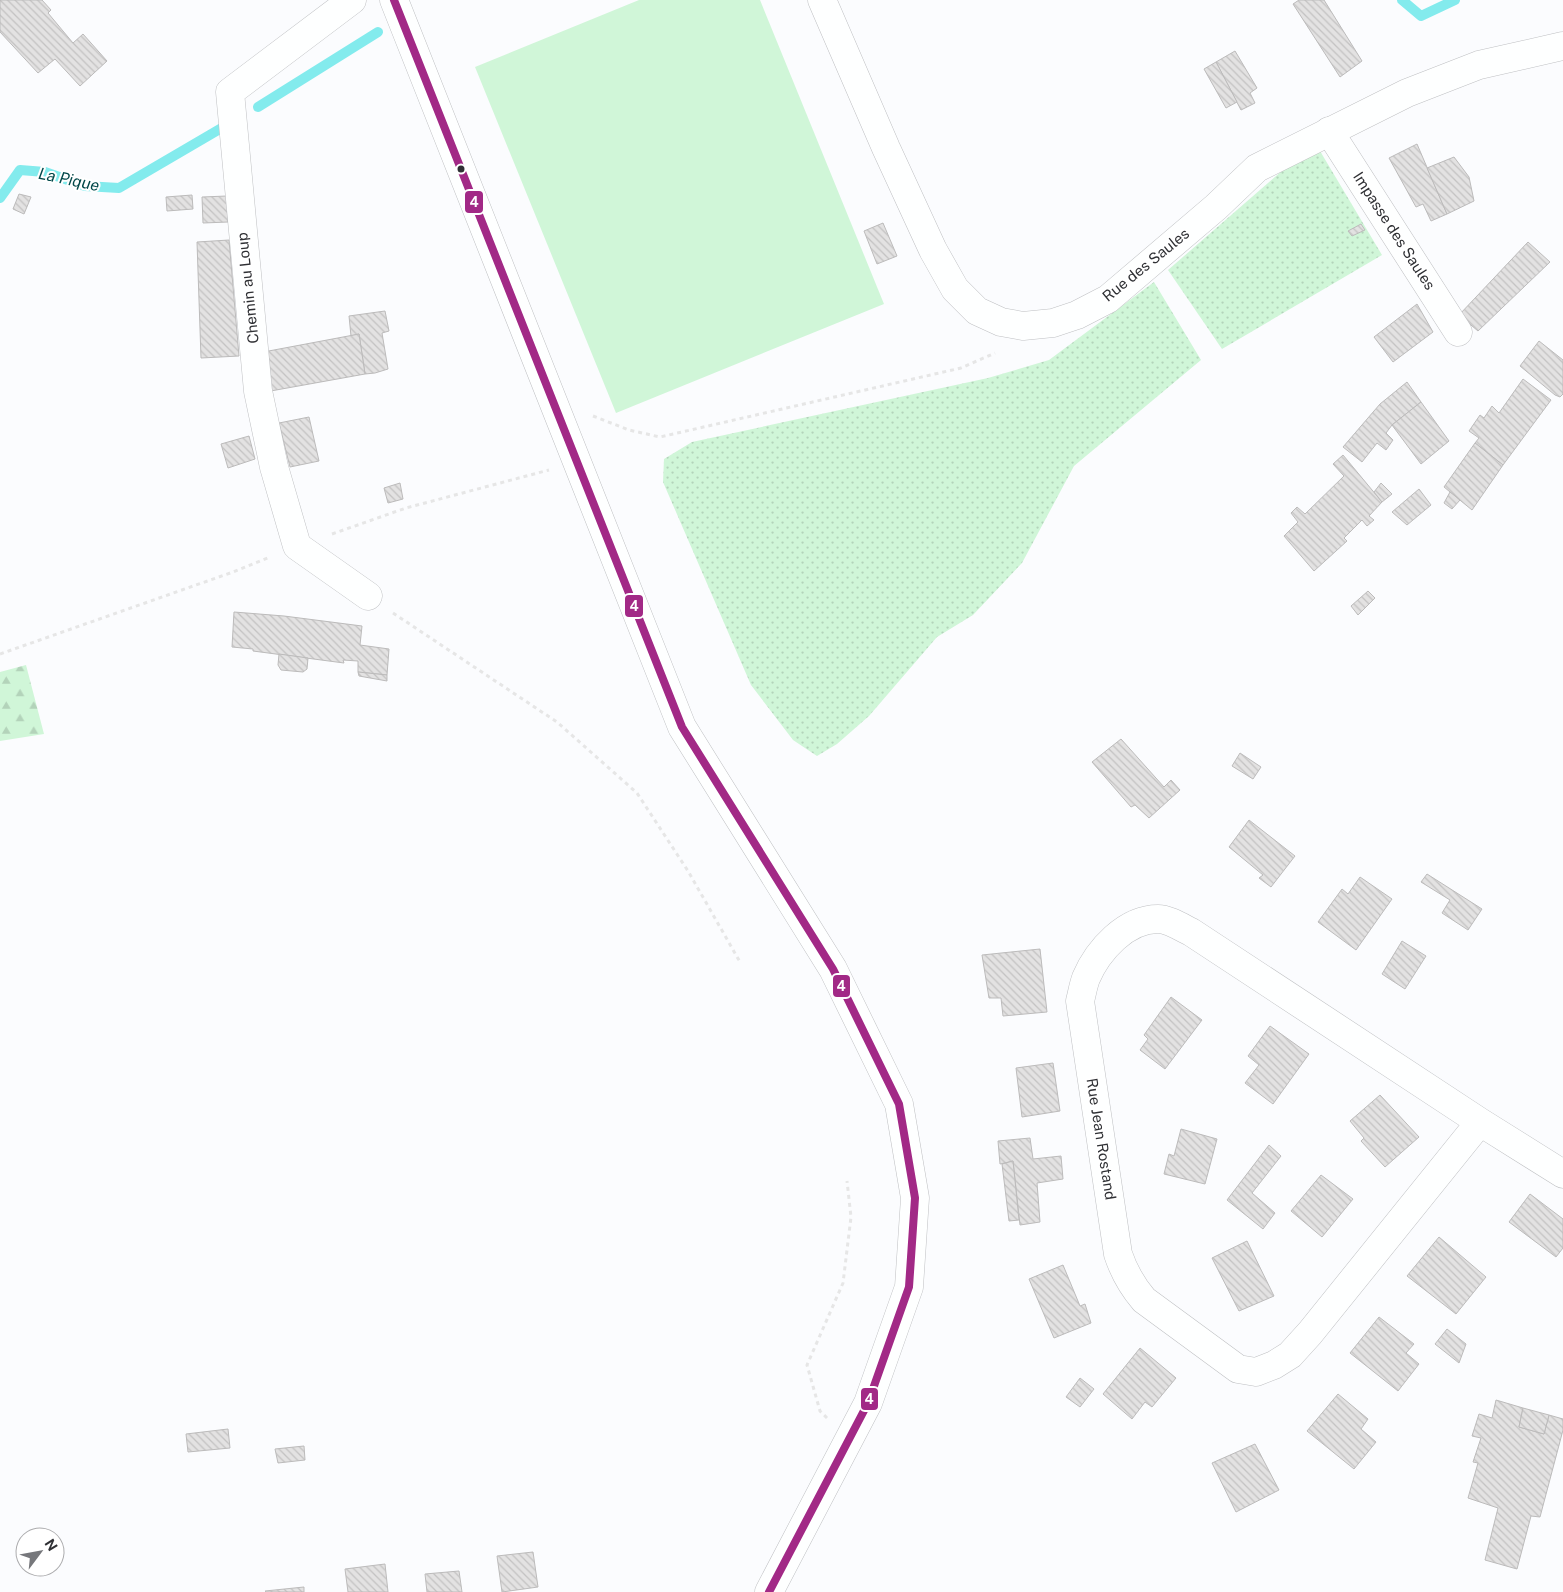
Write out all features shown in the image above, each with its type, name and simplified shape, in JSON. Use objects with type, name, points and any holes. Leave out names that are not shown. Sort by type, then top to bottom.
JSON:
[{"type":"street","name":"Chemin au Loup","points":[[352,0],[230,92],[258,391],[274,467],[297,546],[368,596]]},
{"type":"street","points":[[394,0],[682,727],[833,969],[899,1104],[915,1198],[909,1287],[868,1403],[769,1592]]},
{"type":"street","name":"Rue des Saules","points":[[822,0],[886,148],[933,250],[955,289],[977,311],[1001,322],[1023,326],[1053,323],[1108,299],[1216,207],[1257,168],[1407,93],[1479,65],[1563,46]]},
{"type":"street","name":"Impasse des Saules","points":[[1329,131],[1458,332]]},
{"type":"street","name":"Rue Jean Rostand","points":[[1480,1122],[1310,1333],[1290,1355],[1274,1365],[1256,1372],[1238,1369],[1144,1300],[1133,1287],[1122,1268],[1118,1254],[1080,1001],[1086,978],[1100,954],[1122,932],[1138,922],[1160,919],[1173,924],[1191,932],[1480,1122],[1563,1174]]},
{"type":"path","points":[[560,419],[591,415],[628,430],[660,437],[960,368],[994,354],[1023,326]]},
{"type":"path","points":[[368,596],[557,722],[636,792],[688,871],[740,962]]},
{"type":"path","points":[[847,1181],[851,1217],[843,1283],[807,1365],[820,1411],[848,1441]]},
{"type":"green space","points":[[639,0],[760,0],[884,304],[616,413],[475,67]]},
{"type":"green space","points":[[1320,151],[1382,255],[1222,349],[1168,270],[1291,163]]},
{"type":"green space","points":[[1154,282],[1201,360],[1074,466],[1022,563],[973,615],[937,637],[869,716],[837,744],[817,756],[793,740],[751,685],[663,482],[664,459],[692,442],[988,378],[1049,360]]},
{"type":"green space","points":[[26,665],[44,734],[0,741],[0,672]]},
{"type":"building","points":[[0,0],[42,0],[51,10],[48,13],[73,43],[83,34],[107,61],[80,86],[55,59],[38,73],[0,32]]},
{"type":"building","points":[[1299,0],[1324,0],[1362,61],[1340,77],[1293,4]]},
{"type":"building","points":[[1235,51],[1257,88],[1250,93],[1255,103],[1241,110],[1216,62]]},
{"type":"building","points":[[1216,62],[1237,102],[1226,108],[1204,69]]},
{"type":"building","points":[[1417,144],[1447,214],[1431,221],[1423,204],[1416,207],[1389,158]]},
{"type":"building","points":[[1454,157],[1469,177],[1474,201],[1447,214],[1427,168]]},
{"type":"building","points":[[19,194],[31,197],[24,214],[13,209]]},
{"type":"building","points":[[192,195],[193,209],[167,211],[166,197]]},
{"type":"building","points":[[227,196],[228,222],[203,223],[202,197]]},
{"type":"building","points":[[883,223],[897,256],[877,264],[864,231]]},
{"type":"building","points":[[1361,224],[1365,230],[1352,236],[1348,231]]},
{"type":"building","points":[[229,240],[239,356],[201,358],[197,242]]},
{"type":"building","points":[[1528,242],[1550,262],[1478,331],[1459,315]]},
{"type":"building","points":[[1417,304],[1433,332],[1393,362],[1374,337]]},
{"type":"building","points":[[385,311],[389,331],[382,333],[388,369],[365,374],[359,334],[351,336],[349,316]]},
{"type":"building","points":[[359,334],[365,374],[265,392],[258,353]]},
{"type":"building","points":[[1539,341],[1563,360],[1563,394],[1560,397],[1520,366]]},
{"type":"building","points":[[1523,379],[1551,400],[1503,465],[1475,443],[1479,438],[1469,431],[1480,415],[1484,418],[1492,406],[1499,413]]},
{"type":"building","points":[[1407,382],[1421,402],[1392,425],[1386,433],[1393,440],[1386,450],[1377,443],[1362,462],[1343,447],[1380,404]]},
{"type":"building","points":[[1421,402],[1449,441],[1421,464],[1392,425]]},
{"type":"building","points":[[309,417],[319,461],[290,467],[279,423]]},
{"type":"building","points":[[249,436],[255,459],[228,468],[221,444]]},
{"type":"building","points":[[1475,443],[1503,465],[1472,510],[1444,487]]},
{"type":"building","points":[[1343,455],[1382,502],[1369,516],[1374,520],[1367,526],[1362,520],[1344,538],[1347,541],[1314,571],[1284,536],[1298,522],[1291,513],[1297,507],[1305,514],[1344,476],[1333,464]]},
{"type":"building","points":[[400,483],[403,499],[388,503],[384,488]]},
{"type":"building","points":[[1381,483],[1392,494],[1382,502],[1374,492]]},
{"type":"building","points":[[1419,489],[1431,505],[1407,525],[1392,512]]},
{"type":"building","points":[[1450,492],[1460,500],[1452,509],[1444,503]]},
{"type":"building","points":[[1368,591],[1375,598],[1358,615],[1351,606]]},
{"type":"building","points":[[234,612],[362,626],[360,645],[389,649],[387,675],[358,672],[358,661],[343,660],[344,663],[232,647]]},
{"type":"building","points":[[279,654],[308,658],[307,669],[303,672],[281,670],[278,665]]},
{"type":"building","points":[[358,672],[387,675],[387,681],[359,676]]},
{"type":"building","points":[[1121,739],[1164,787],[1171,780],[1180,790],[1149,818],[1135,805],[1131,807],[1092,762]]},
{"type":"building","points":[[1240,753],[1261,767],[1253,779],[1232,766]]},
{"type":"building","points":[[1249,820],[1295,856],[1271,887],[1259,878],[1263,875],[1229,847]]},
{"type":"building","points":[[1427,874],[1482,909],[1468,930],[1442,913],[1450,900],[1421,882]]},
{"type":"building","points":[[1360,877],[1392,899],[1356,950],[1318,922],[1342,889],[1348,894]]},
{"type":"building","points":[[1402,941],[1426,956],[1405,989],[1382,974]]},
{"type":"building","points":[[1040,949],[1047,1012],[1003,1016],[1001,998],[989,998],[982,955]]},
{"type":"building","points":[[1171,997],[1202,1020],[1165,1069],[1140,1050],[1148,1039],[1144,1035]]},
{"type":"building","points":[[1270,1026],[1309,1054],[1273,1104],[1245,1083],[1259,1065],[1248,1056]]},
{"type":"building","points":[[1053,1063],[1060,1111],[1022,1117],[1016,1068]]},
{"type":"building","points":[[1380,1095],[1419,1137],[1385,1167],[1361,1141],[1364,1138],[1350,1121]]},
{"type":"building","points":[[1181,1129],[1217,1139],[1205,1184],[1164,1174],[1169,1154],[1174,1156]]},
{"type":"building","points":[[1030,1138],[1033,1159],[1061,1156],[1063,1179],[1037,1183],[1040,1222],[1020,1225],[1013,1161],[1000,1164],[998,1141]]},
{"type":"building","points":[[1269,1145],[1281,1156],[1252,1193],[1275,1213],[1263,1229],[1227,1200]]},
{"type":"building","points":[[1013,1161],[1019,1220],[1009,1221],[1002,1164]]},
{"type":"building","points":[[1321,1175],[1353,1199],[1322,1237],[1291,1211]]},
{"type":"building","points":[[1530,1194],[1563,1219],[1563,1248],[1556,1257],[1509,1222]]},
{"type":"building","points":[[1439,1237],[1486,1277],[1456,1314],[1407,1276]]},
{"type":"building","points":[[1247,1241],[1274,1296],[1239,1311],[1212,1258]]},
{"type":"building","points":[[1063,1265],[1080,1306],[1085,1304],[1091,1323],[1054,1338],[1029,1279]]},
{"type":"building","points":[[1379,1317],[1414,1344],[1406,1353],[1419,1364],[1398,1391],[1350,1353]]},
{"type":"building","points":[[1447,1329],[1466,1344],[1459,1363],[1435,1344]]},
{"type":"building","points":[[1140,1348],[1176,1378],[1152,1407],[1145,1402],[1132,1419],[1103,1394]]},
{"type":"building","points":[[1080,1378],[1094,1389],[1080,1407],[1066,1397]]},
{"type":"building","points":[[1338,1394],[1368,1419],[1361,1429],[1376,1442],[1354,1469],[1307,1431]]},
{"type":"building","points":[[1496,1400],[1523,1408],[1519,1427],[1544,1434],[1549,1415],[1563,1419],[1563,1430],[1540,1517],[1531,1516],[1517,1569],[1485,1560],[1498,1508],[1468,1498],[1478,1463],[1473,1462],[1481,1438],[1472,1436],[1479,1414],[1492,1418]]},
{"type":"building","points":[[1523,1408],[1549,1415],[1544,1434],[1519,1427]]},
{"type":"building","points":[[228,1429],[230,1448],[188,1452],[186,1434]]},
{"type":"building","points":[[1255,1444],[1279,1490],[1236,1512],[1212,1463]]},
{"type":"building","points":[[304,1446],[305,1460],[278,1463],[275,1449]]},
{"type":"building","points":[[533,1552],[538,1587],[502,1592],[497,1556]]},
{"type":"building","points":[[385,1564],[388,1592],[348,1592],[345,1569]]},
{"type":"building","points":[[459,1571],[462,1592],[427,1592],[425,1574]]},
{"type":"building","points":[[304,1587],[304,1592],[265,1591]]},
{"type":"waterway","name":"La Pique","points":[[1402,0],[1421,16],[1455,0]]},
{"type":"waterway","name":"La Pique","points":[[258,107],[378,32]]},
{"type":"waterway","name":"La Pique","points":[[0,198],[20,170],[45,172],[85,186],[119,188],[225,126]]},
{"type":"transit line","name":"4","points":[[394,0],[682,727],[833,969],[899,1104],[915,1198],[909,1287],[868,1403],[769,1592]]}]
